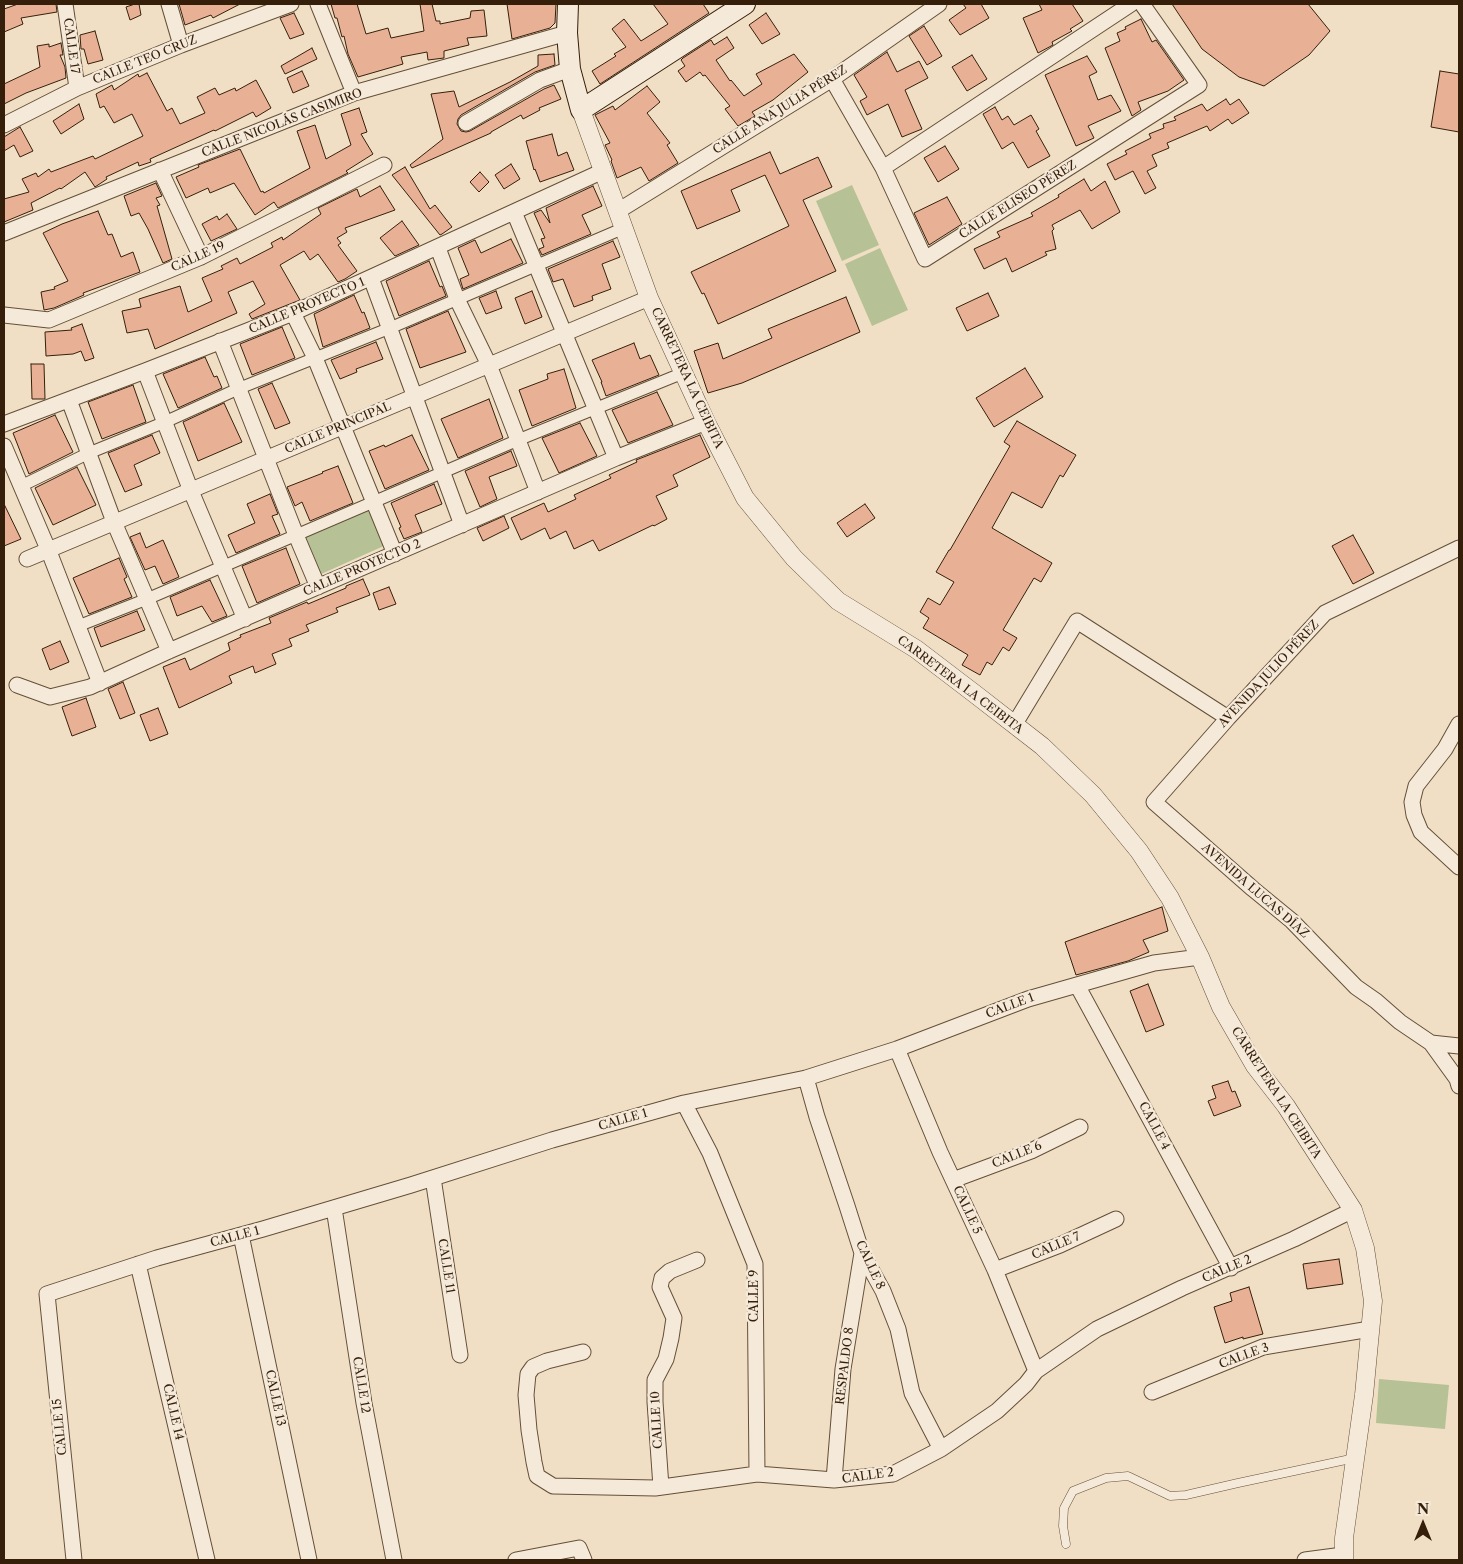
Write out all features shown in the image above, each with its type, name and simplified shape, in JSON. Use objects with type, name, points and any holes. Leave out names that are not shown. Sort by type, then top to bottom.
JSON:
[{"type":"main road","name":"CARRETERA LA CEIBITA","points":[[568,4],[567,33],[570,69],[581,110]]},
{"type":"main road","points":[[581,110],[745,4]]},
{"type":"street","name":"CALLE 17","points":[[65,4],[77,88]]},
{"type":"street","points":[[169,4],[181,45]]},
{"type":"street","name":"CALLE TEO CRUZ","points":[[4,125],[77,88],[181,45],[291,4]]},
{"type":"street","points":[[318,4],[354,94]]},
{"type":"street","name":"CALLE ANA JULIA PÉREZ","points":[[618,211],[832,78],[939,4]]},
{"type":"street","points":[[883,168],[1131,4]]},
{"type":"street","name":"CALLE ELISEO PÉREZ","points":[[832,78],[883,168],[925,259],[1199,84],[1142,4]]},
{"type":"street","name":"CALLE NICOLÁS CASIMIRO","points":[[4,233],[354,94],[567,33]]},
{"type":"street","points":[[466,123],[540,80],[570,69]]},
{"type":"street","name":"CARRETERA LA CEIBITA","points":[[581,110],[649,298],[706,422],[745,498],[794,558],[838,600],[916,649],[1042,746],[1093,795],[1139,851],[1170,898],[1200,957],[1221,1007],[1255,1066],[1286,1106],[1353,1210],[1365,1248],[1373,1301],[1364,1395],[1343,1558]]},
{"type":"street","name":"CALLE 19","points":[[4,315],[49,320],[201,257],[384,165]]},
{"type":"street","points":[[160,170],[201,257]]},
{"type":"street","name":"CALLE PROYECTO 1","points":[[4,424],[293,313],[603,171]]},
{"type":"street","points":[[514,212],[616,458]]},
{"type":"street","points":[[21,486],[89,453],[165,422],[240,388],[390,328],[624,228]]},
{"type":"street","points":[[438,248],[457,299],[489,365],[538,492]]},
{"type":"street","points":[[371,278],[462,525]]},
{"type":"street","name":"CALLE PRINCIPAL","points":[[27,558],[649,298]]},
{"type":"street","points":[[293,313],[315,358],[344,426],[395,554]]},
{"type":"street","points":[[220,341],[318,587]]},
{"type":"street","points":[[145,371],[191,491],[245,619]]},
{"type":"street","points":[[78,626],[518,440],[683,373]]},
{"type":"street","points":[[69,400],[114,522],[170,652]]},
{"type":"street","name":"CALLE PROYECTO 2","points":[[17,685],[50,697],[90,687],[616,458],[706,422]]},
{"type":"street","points":[[4,446],[48,549],[100,683]]},
{"type":"street","name":"AVENIDA JULIO PÉREZ","points":[[1154,802],[1325,613],[1459,548]]},
{"type":"street","points":[[1014,725],[1077,621],[1228,718]]},
{"type":"street","points":[[1459,724],[1445,749],[1416,786],[1412,802],[1414,815],[1421,832],[1459,866]]},
{"type":"street","name":"AVENIDA LUCAS DÍAZ","points":[[1154,802],[1292,921],[1356,987],[1400,1022],[1431,1043],[1457,1078],[1459,1086]]},
{"type":"street","name":"CALLE 1","points":[[47,1294],[138,1264],[334,1208],[552,1140],[684,1103],[806,1078],[898,1049],[1028,999],[1154,963],[1200,957]]},
{"type":"street","name":"CALLE 4","points":[[1077,985],[1231,1268]]},
{"type":"street","points":[[1431,1043],[1459,1046]]},
{"type":"street","name":"CALLE 5","points":[[898,1049],[953,1180],[995,1270],[1036,1371]]},
{"type":"street","name":"CALLE 8","points":[[806,1078],[862,1253],[882,1291],[898,1329],[912,1393],[941,1450]]},
{"type":"street","name":"CALLE 9","points":[[684,1103],[710,1154],[755,1264],[757,1474]]},
{"type":"street","name":"CALLE 6","points":[[953,1180],[1031,1151],[1080,1127]]},
{"type":"street","name":"CALLE 11","points":[[433,1178],[460,1355]]},
{"type":"street","name":"CALLE 12","points":[[334,1208],[364,1403],[394,1560]]},
{"type":"street","name":"CALLE 2","points":[[584,1352],[547,1360],[534,1367],[528,1374],[526,1394],[529,1430],[537,1476],[553,1486],[661,1487],[757,1474],[834,1480],[893,1474],[941,1450],[997,1412],[1026,1384],[1036,1371],[1097,1329],[1353,1210]]},
{"type":"street","name":"CALLE 7","points":[[995,1270],[1060,1245],[1116,1219]]},
{"type":"street","name":"CALLE 13","points":[[241,1235],[309,1560]]},
{"type":"street","name":"RESPALDO 8","points":[[834,1480],[843,1369],[862,1253]]},
{"type":"street","name":"CALLE 10","points":[[661,1487],[655,1380],[666,1358],[674,1318],[660,1287],[662,1278],[670,1271],[697,1260]]},
{"type":"street","name":"CALLE 14","points":[[138,1264],[207,1560]]},
{"type":"street","name":"CALLE 15","points":[[47,1294],[74,1560]]},
{"type":"street","name":"CALLE 3","points":[[1152,1392],[1263,1347],[1370,1329]]},
{"type":"street","points":[[516,1560],[579,1548],[584,1560]]},
{"type":"street","points":[[1305,1560],[1343,1558]]},
{"type":"lane","points":[[1066,1544],[1063,1526],[1064,1508],[1073,1491],[1106,1478],[1128,1476],[1170,1496],[1186,1495],[1355,1458]]},
{"type":"green space","points":[[852,185],[879,245],[842,261],[816,201]]},
{"type":"green space","points":[[880,248],[908,310],[872,326],[845,264]]},
{"type":"green space","points":[[368,508],[386,545],[319,575],[301,536]]},
{"type":"green space","points":[[1379,1379],[1449,1385],[1445,1429],[1376,1423]]},
{"type":"building","points":[[18,4],[56,4],[57,12],[21,18],[23,24],[4,32],[4,9]]},
{"type":"building","points":[[139,4],[141,15],[130,20],[126,7]]},
{"type":"building","points":[[179,4],[240,4],[213,18],[211,15],[185,25]]},
{"type":"building","points":[[331,4],[357,4],[366,34],[388,28],[391,38],[424,31],[420,4],[432,4],[436,21],[440,21],[440,24],[470,18],[471,11],[484,10],[487,36],[467,38],[469,45],[444,51],[444,58],[428,60],[427,52],[401,57],[403,64],[358,77]]},
{"type":"building","points":[[507,4],[556,4],[555,23],[550,28],[512,39]]},
{"type":"building","points":[[653,4],[703,4],[709,13],[600,84],[592,71],[616,56],[614,54],[626,47],[612,29],[624,19],[641,41],[668,24]]},
{"type":"building","points":[[963,4],[981,4],[989,18],[960,35],[949,20],[966,8]]},
{"type":"building","points":[[1039,4],[1072,4],[1083,21],[1070,29],[1072,31],[1052,42],[1053,45],[1038,53],[1023,18],[1042,10]]},
{"type":"building","points":[[1172,4],[1308,4],[1330,31],[1309,55],[1264,86],[1239,77],[1202,49]]},
{"type":"building","points":[[294,13],[304,34],[290,39],[280,18]]},
{"type":"building","points":[[766,13],[780,34],[762,44],[749,25]]},
{"type":"building","points":[[1141,19],[1152,42],[1156,40],[1184,80],[1168,91],[1138,102],[1141,110],[1132,116],[1105,48],[1120,41],[1117,33]]},
{"type":"building","points":[[924,26],[942,56],[927,65],[909,36]]},
{"type":"building","points":[[95,31],[103,60],[88,64],[84,49],[81,49],[80,35]]},
{"type":"building","points":[[727,37],[734,48],[716,60],[730,81],[744,96],[762,84],[756,74],[794,54],[808,72],[773,100],[752,112],[755,116],[738,126],[725,109],[730,106],[705,75],[703,76],[700,72],[686,82],[678,71],[685,66],[681,60],[683,58],[711,40],[714,45]]},
{"type":"building","points":[[61,43],[63,55],[60,55],[65,67],[66,78],[26,93],[4,104],[4,84],[40,67],[37,46],[49,44],[49,47]]},
{"type":"building","points":[[312,48],[317,59],[285,74],[281,66]]},
{"type":"building","points":[[887,52],[897,72],[919,61],[928,78],[905,90],[922,129],[902,137],[888,104],[867,115],[860,101],[867,97],[854,75]]},
{"type":"building","points":[[554,54],[555,65],[535,72],[461,115],[457,124],[461,131],[470,131],[554,85],[561,99],[539,108],[540,110],[523,119],[521,115],[491,133],[412,168],[410,165],[443,139],[431,94],[454,91],[459,107],[538,66],[538,55]]},
{"type":"building","points":[[972,55],[987,79],[967,91],[952,67]]},
{"type":"building","points":[[1087,56],[1097,72],[1089,76],[1098,100],[1111,95],[1121,111],[1088,126],[1094,138],[1076,146],[1045,75]]},
{"type":"building","points":[[302,71],[309,86],[293,93],[287,78]]},
{"type":"building","points":[[1440,71],[1459,74],[1459,132],[1431,127]]},
{"type":"building","points":[[147,73],[167,111],[172,108],[180,124],[205,113],[197,97],[215,88],[219,95],[235,88],[236,91],[256,80],[271,108],[256,117],[253,112],[215,131],[150,159],[151,162],[139,166],[138,162],[106,177],[107,179],[95,187],[85,172],[61,189],[31,203],[33,210],[4,222],[4,199],[29,192],[22,179],[36,173],[38,177],[49,169],[51,172],[93,156],[95,159],[143,136],[132,114],[114,123],[104,106],[100,108],[96,94],[112,85],[114,90],[138,74],[139,77]]},
{"type":"building","points":[[647,86],[660,102],[647,113],[670,143],[667,145],[678,163],[649,181],[641,167],[617,178],[605,145],[610,143],[595,115],[613,106],[615,110]]},
{"type":"building","points":[[1226,99],[1230,105],[1239,99],[1249,113],[1232,124],[1228,119],[1210,131],[1207,126],[1167,143],[1169,148],[1152,155],[1157,166],[1147,171],[1156,188],[1145,194],[1133,171],[1115,180],[1107,164],[1127,154],[1125,151],[1151,138],[1149,134],[1164,128],[1163,124],[1176,120],[1174,117],[1202,104],[1207,111]]},
{"type":"building","points":[[79,104],[84,119],[61,134],[53,121]]},
{"type":"building","points":[[995,107],[1002,120],[1008,116],[1014,125],[1031,115],[1039,129],[1036,131],[1050,156],[1028,168],[1013,142],[1002,149],[983,114]]},
{"type":"building","points":[[359,108],[367,132],[361,134],[373,154],[346,171],[348,173],[278,208],[274,202],[255,215],[234,183],[210,193],[208,188],[186,198],[176,177],[199,167],[198,165],[240,149],[261,192],[263,191],[264,193],[310,168],[297,131],[315,125],[326,159],[351,145],[341,114]]},
{"type":"building","points":[[20,127],[33,151],[20,157],[14,145],[4,151],[4,137]]},
{"type":"building","points":[[552,134],[558,156],[567,152],[574,170],[540,182],[534,170],[526,141]]},
{"type":"building","points":[[945,146],[959,169],[938,182],[924,158]]},
{"type":"building","points":[[770,152],[780,174],[818,157],[832,187],[803,200],[836,271],[718,324],[704,293],[702,294],[691,272],[789,226],[765,175],[731,190],[740,211],[697,229],[681,191]]},
{"type":"building","points":[[511,164],[520,179],[504,189],[495,175]]},
{"type":"building","points":[[405,167],[430,209],[435,205],[452,227],[442,234],[440,235],[392,175]]},
{"type":"building","points":[[480,172],[489,182],[479,192],[470,182]]},
{"type":"building","points":[[1084,179],[1091,191],[1105,181],[1120,212],[1092,229],[1080,210],[1052,225],[1056,249],[1045,252],[1047,255],[1012,272],[1006,258],[984,269],[974,249],[1000,237],[997,232],[1033,216],[1031,213],[1059,197],[1058,195]]},
{"type":"building","points":[[156,183],[162,196],[156,198],[160,205],[157,206],[172,259],[163,263],[139,213],[131,216],[124,196]]},
{"type":"building","points":[[380,186],[395,210],[345,228],[347,232],[337,238],[341,243],[338,245],[357,271],[345,279],[338,282],[318,254],[310,260],[304,251],[280,265],[300,300],[252,319],[249,314],[265,304],[253,281],[228,292],[237,313],[155,349],[148,329],[127,333],[122,311],[141,307],[139,299],[180,286],[188,312],[212,301],[202,278],[223,269],[221,266],[237,258],[240,264],[273,247],[271,243],[282,237],[283,240],[321,214],[318,208],[357,189],[360,197]]},
{"type":"building","points":[[593,186],[602,206],[582,215],[591,234],[542,255],[539,249],[544,247],[541,239],[545,238],[534,213],[541,210],[550,223],[546,208]]},
{"type":"building","points":[[947,197],[962,224],[929,245],[914,213]]},
{"type":"building","points":[[98,211],[108,235],[112,234],[121,257],[133,252],[140,272],[83,293],[84,295],[54,308],[44,310],[41,292],[55,289],[54,287],[68,281],[43,233]]},
{"type":"building","points":[[227,214],[237,229],[211,241],[202,224],[217,216],[219,220]]},
{"type":"building","points":[[402,221],[419,245],[395,256],[380,238]]},
{"type":"building","points":[[511,239],[523,263],[463,289],[460,279],[469,275],[458,248],[475,240],[481,253]]},
{"type":"building","points":[[613,241],[620,257],[602,264],[611,289],[592,296],[593,300],[574,307],[563,279],[553,282],[548,269]]},
{"type":"building","points":[[429,261],[446,296],[399,316],[386,281]]},
{"type":"building","points":[[496,291],[502,308],[486,314],[479,298]]},
{"type":"building","points":[[532,291],[542,317],[525,324],[515,298]]},
{"type":"building","points":[[988,293],[999,316],[967,331],[956,308]]},
{"type":"building","points":[[354,295],[362,313],[364,312],[370,328],[323,347],[314,314]]},
{"type":"building","points":[[846,297],[860,332],[742,383],[708,393],[694,351],[718,343],[723,359],[772,338],[768,329]]},
{"type":"building","points":[[448,311],[466,352],[420,368],[406,329]]},
{"type":"building","points":[[82,324],[94,358],[85,361],[81,351],[73,354],[46,356],[45,332],[72,330],[71,328]]},
{"type":"building","points":[[282,327],[295,358],[252,375],[240,344]]},
{"type":"building","points":[[376,342],[383,359],[356,369],[357,372],[340,379],[331,360]]},
{"type":"building","points":[[634,343],[640,359],[650,355],[659,375],[606,396],[592,360]]},
{"type":"building","points":[[205,357],[214,377],[217,376],[222,388],[178,408],[163,374]]},
{"type":"building","points":[[31,364],[44,364],[45,399],[32,399]]},
{"type":"building","points":[[1025,368],[1043,397],[994,427],[976,398]]},
{"type":"building","points":[[564,369],[576,408],[532,426],[519,390],[548,379],[547,374]]},
{"type":"building","points":[[272,383],[290,423],[275,429],[258,389]]},
{"type":"building","points":[[133,385],[146,422],[102,439],[88,402]]},
{"type":"building","points":[[657,392],[673,425],[628,443],[612,410]]},
{"type":"building","points":[[489,399],[503,438],[458,458],[441,419]]},
{"type":"building","points":[[224,403],[242,442],[198,461],[183,422]]},
{"type":"building","points":[[55,415],[73,452],[29,474],[13,433]]},
{"type":"building","points":[[1017,421],[1076,455],[1063,477],[1060,475],[1042,508],[1012,492],[992,528],[1052,563],[1041,582],[1034,578],[1003,630],[1017,638],[1009,651],[1003,647],[992,665],[987,662],[980,675],[962,665],[968,655],[923,628],[929,618],[920,612],[928,598],[940,605],[954,582],[936,572],[1010,446],[1004,442]]},
{"type":"building","points":[[580,423],[597,456],[559,473],[542,438]]},
{"type":"building","points":[[152,435],[160,453],[134,465],[142,485],[125,492],[108,453]]},
{"type":"building","points":[[412,435],[429,470],[385,489],[369,451],[384,445],[385,447]]},
{"type":"building","points":[[700,435],[710,457],[673,475],[678,486],[656,496],[667,519],[599,551],[593,540],[574,549],[566,531],[550,539],[545,528],[521,540],[511,518],[544,503],[548,512],[576,499],[574,495],[611,478],[609,475],[637,462],[636,460]]},
{"type":"building","points":[[511,451],[517,466],[489,477],[497,499],[480,507],[465,471]]},
{"type":"building","points":[[338,466],[353,503],[310,521],[302,502],[295,506],[287,487]]},
{"type":"building","points":[[77,467],[96,505],[53,525],[35,488]]},
{"type":"building","points":[[434,484],[442,504],[415,515],[422,532],[404,539],[391,503]]},
{"type":"building","points":[[270,494],[278,514],[272,516],[280,534],[236,553],[228,535],[255,523],[247,504]]},
{"type":"building","points":[[4,504],[21,539],[4,546]]},
{"type":"building","points":[[865,504],[875,518],[847,537],[837,523]]},
{"type":"building","points":[[504,516],[509,528],[483,541],[477,528]]},
{"type":"building","points":[[140,533],[146,548],[163,540],[179,577],[163,584],[155,566],[145,570],[130,537]]},
{"type":"building","points":[[1353,535],[1374,573],[1353,584],[1332,546]]},
{"type":"building","points":[[286,548],[300,584],[257,603],[242,566]]},
{"type":"building","points":[[119,558],[127,577],[124,579],[132,597],[89,614],[73,578]]},
{"type":"building","points":[[363,579],[370,595],[336,608],[338,612],[306,625],[309,631],[289,639],[292,646],[272,654],[276,664],[255,673],[253,666],[229,676],[232,683],[179,708],[163,667],[185,658],[190,670],[230,650],[228,643],[241,637],[240,635],[271,623],[269,618],[307,602],[308,604]]},
{"type":"building","points":[[210,580],[227,616],[212,622],[202,606],[177,616],[170,597]]},
{"type":"building","points":[[389,587],[396,604],[379,610],[373,593]]},
{"type":"building","points":[[137,611],[145,630],[101,647],[94,628]]},
{"type":"building","points":[[60,641],[69,662],[50,670],[42,649]]},
{"type":"building","points":[[123,682],[135,713],[120,719],[108,689]]},
{"type":"building","points":[[86,698],[96,727],[72,736],[62,707]]},
{"type":"building","points":[[158,708],[168,734],[150,741],[140,715]]},
{"type":"building","points":[[1162,907],[1168,931],[1143,940],[1149,952],[1128,961],[1076,975],[1065,942]]},
{"type":"building","points":[[1148,984],[1164,1025],[1146,1032],[1130,991]]},
{"type":"building","points":[[1228,1081],[1232,1092],[1235,1091],[1241,1106],[1214,1116],[1208,1101],[1216,1098],[1212,1086]]},
{"type":"building","points":[[1339,1259],[1343,1284],[1307,1289],[1303,1264]]},
{"type":"building","points":[[1249,1287],[1263,1334],[1243,1339],[1243,1337],[1225,1343],[1214,1307],[1232,1301],[1230,1293]]}]
